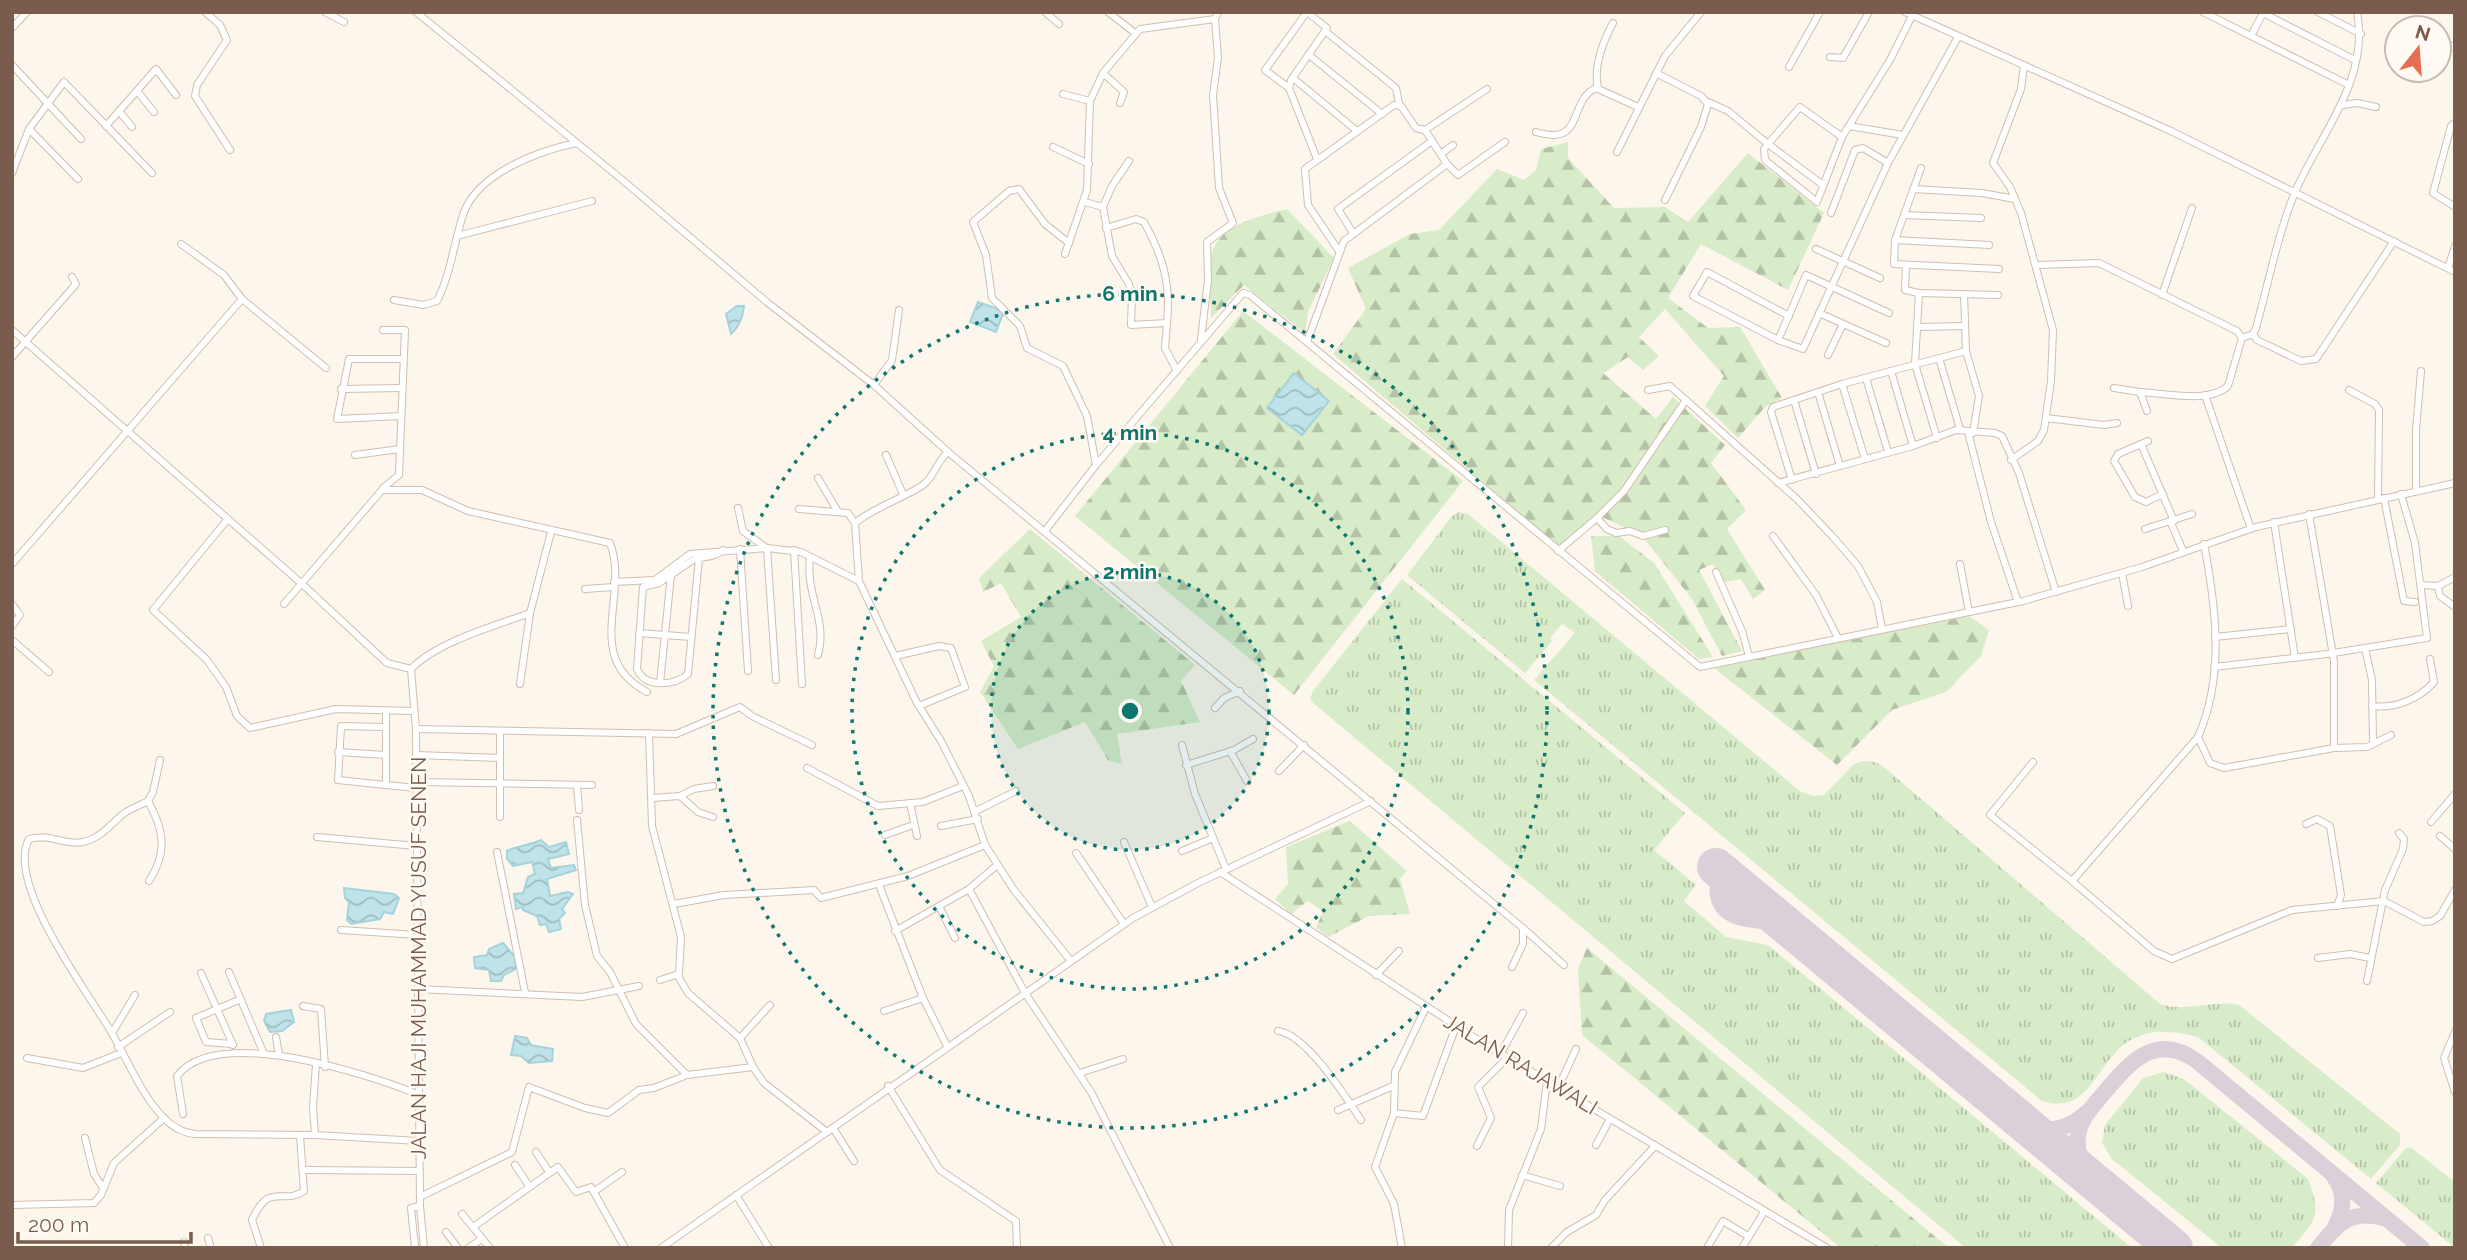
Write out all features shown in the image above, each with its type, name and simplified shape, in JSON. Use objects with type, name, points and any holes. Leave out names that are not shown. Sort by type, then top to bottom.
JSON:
[{"type":"street","points":[[12,28],[27,12]]},
{"type":"street","points":[[205,12],[220,25],[227,40],[197,85],[195,96],[229,150]]},
{"type":"street","points":[[325,12],[344,22]]},
{"type":"street","points":[[416,12],[768,303],[874,385],[948,452],[1240,691],[1564,965]]},
{"type":"street","points":[[1045,12],[1059,24]]},
{"type":"street","points":[[1108,12],[1135,33]]},
{"type":"street","points":[[1289,88],[1327,28],[1307,12],[1265,70],[1289,88],[1317,159]]},
{"type":"street","points":[[1616,152],[1656,73],[1701,12]]},
{"type":"street","points":[[1789,67],[1820,12]]},
{"type":"street","points":[[1830,57],[1843,58],[1869,12]]},
{"type":"street","points":[[1905,12],[2295,191],[2451,270],[2455,246]]},
{"type":"street","points":[[2203,12],[2349,85]]},
{"type":"street","points":[[2318,12],[2361,34]]},
{"type":"street","points":[[2253,334],[2295,191],[2343,105],[2361,34],[2357,12]]},
{"type":"street","points":[[2251,36],[2262,13],[2355,60]]},
{"type":"street","points":[[1842,137],[1800,107],[1763,152],[1765,160],[1817,202],[1842,137],[1913,14]]},
{"type":"street","points":[[1065,254],[1085,202],[1089,164],[1090,101],[1103,73],[1135,33],[1152,26],[1216,16],[1218,58],[1213,95],[1219,188],[1233,223],[1207,242],[1208,289],[1200,341]]},
{"type":"street","points":[[1598,88],[1596,73],[1613,23]]},
{"type":"street","points":[[1325,32],[1396,88],[1399,104],[1416,128],[1425,130],[1454,173],[1461,174],[1505,142]]},
{"type":"street","points":[[1789,316],[1707,272],[1693,296],[1778,340],[1803,349],[1888,163],[1958,37]]},
{"type":"street","points":[[1308,55],[1382,114]]},
{"type":"street","points":[[12,65],[81,139]]},
{"type":"street","points":[[2011,460],[2038,441],[2046,418],[2053,330],[2015,199],[1994,167],[1993,158],[2021,89],[2024,65]]},
{"type":"street","points":[[106,126],[156,69],[176,95]]},
{"type":"street","points":[[1103,73],[1124,92],[1120,103]]},
{"type":"street","points":[[1656,73],[1728,111],[1823,185]]},
{"type":"street","points":[[1293,78],[1357,131]]},
{"type":"street","points":[[12,173],[29,129],[64,82],[152,173]]},
{"type":"street","points":[[1598,88],[1638,107]]},
{"type":"street","points":[[1536,132],[1549,136],[1563,134],[1572,125],[1588,93],[1598,88]]},
{"type":"street","points":[[1425,130],[1487,89]]},
{"type":"street","points":[[137,91],[154,112]]},
{"type":"street","points":[[1063,94],[1090,101]]},
{"type":"street","points":[[1665,200],[1701,127],[1708,102]]},
{"type":"street","points":[[2343,105],[2353,103],[2376,107]]},
{"type":"street","points":[[1339,251],[1308,205],[1303,173],[1317,159],[1399,104]]},
{"type":"street","points":[[119,111],[132,127]]},
{"type":"street","points":[[2455,123],[2450,128],[2433,193],[2455,207]]},
{"type":"street","points":[[1849,126],[1903,135]]},
{"type":"street","points":[[29,129],[78,180]]},
{"type":"street","points":[[1353,233],[1338,209],[1432,141]]},
{"type":"street","points":[[394,300],[422,305],[437,301],[470,200],[483,183],[556,147],[576,143]]},
{"type":"street","points":[[1441,154],[1453,145]]},
{"type":"street","points":[[1053,147],[1089,164]]},
{"type":"street","points":[[1831,213],[1855,150],[1863,148],[1888,163]]},
{"type":"street","points":[[1129,161],[1112,186],[1103,207],[1112,256],[1129,284],[1132,296],[1131,326],[1167,323]]},
{"type":"street","points":[[1307,342],[1344,241],[1447,164]]},
{"type":"street","points":[[1921,168],[1895,240],[1893,263],[1906,266],[1999,269]]},
{"type":"street","points":[[1069,243],[1045,223],[1020,189],[1009,191],[973,222],[986,255],[992,298],[1020,326],[1027,348],[1063,366],[1087,416],[1096,465]]},
{"type":"street","points":[[1913,189],[1982,193],[2015,199]]},
{"type":"street","points":[[457,236],[592,201]]},
{"type":"street","points":[[1085,202],[1103,207]]},
{"type":"street","points":[[2162,295],[2192,208]]},
{"type":"street","points":[[1904,215],[1981,219]]},
{"type":"street","points":[[1106,228],[1136,219],[1144,222],[1159,250],[1168,276],[1165,348],[1177,371]]},
{"type":"street","points":[[1895,240],[1989,245]]},
{"type":"street","points":[[2253,334],[2257,340],[2301,360],[2316,359],[2394,241]]},
{"type":"street","points":[[181,244],[224,275],[242,299],[326,369]]},
{"type":"street","points":[[1816,249],[1880,278]]},
{"type":"street","points":[[2036,265],[2096,262],[2237,331],[2242,338]]},
{"type":"street","points":[[1906,266],[1905,290],[1919,293],[1998,295]]},
{"type":"street","points":[[1778,340],[1806,275],[1889,313]]},
{"type":"street","points":[[12,357],[76,285],[72,277]]},
{"type":"street","points":[[1045,531],[1096,465],[1243,293],[1250,295],[1698,666],[2018,602],[2122,573],[2274,522],[2455,483]]},
{"type":"street","points":[[1919,293],[1915,364],[1937,438]]},
{"type":"street","points":[[1964,294],[1966,351],[1979,396],[1967,431]]},
{"type":"street","points":[[12,564],[242,299]]},
{"type":"street","points":[[874,385],[892,359],[899,310]]},
{"type":"street","points":[[1819,313],[1886,343]]},
{"type":"street","points":[[1828,355],[1843,324]]},
{"type":"street","points":[[1918,327],[1965,326]]},
{"type":"street","points":[[12,330],[301,583],[387,663],[411,669],[424,656],[437,653],[466,636],[530,613]]},
{"type":"street","points":[[284,604],[382,490],[399,475],[405,330],[383,330]]},
{"type":"street","points":[[2242,338],[2253,334]]},
{"type":"street","points":[[2114,388],[2140,392],[2205,395],[2218,393],[2228,386],[2242,338]]},
{"type":"street","points":[[1792,480],[1771,410],[1818,391],[1966,351]]},
{"type":"street","points":[[1939,358],[1967,431],[1991,522],[2018,602]]},
{"type":"street","points":[[401,416],[337,419],[349,359],[403,359]]},
{"type":"street","points":[[2416,491],[2416,430],[2421,371]]},
{"type":"street","points":[[1891,372],[1913,446]]},
{"type":"street","points":[[1866,378],[1888,453]]},
{"type":"street","points":[[1842,384],[1865,459]]},
{"type":"street","points":[[1648,390],[1670,386],[1798,500],[1858,566],[1877,602],[1882,629]]},
{"type":"street","points":[[341,389],[402,387]]},
{"type":"street","points":[[2348,390],[2375,404],[2379,410],[2381,498],[2404,601],[2415,602]]},
{"type":"street","points":[[1818,391],[1840,466]]},
{"type":"street","points":[[2140,392],[2147,411]]},
{"type":"street","points":[[2205,395],[2251,529]]},
{"type":"street","points":[[1558,551],[1624,491],[1686,400]]},
{"type":"street","points":[[1794,400],[1816,474]]},
{"type":"street","points":[[2046,418],[2104,425],[2117,423]]},
{"type":"street","points":[[1778,483],[1967,431],[1995,433],[2002,436],[2019,473],[2056,592]]},
{"type":"street","points":[[2163,494],[2146,502],[2135,497],[2114,461],[2118,454],[2145,443],[2163,494],[2172,522],[2183,551]]},
{"type":"street","points":[[355,455],[400,449]]},
{"type":"street","points":[[855,523],[928,482],[937,462],[948,452]]},
{"type":"street","points":[[886,455],[904,494]]},
{"type":"street","points":[[818,478],[837,510]]},
{"type":"street","points":[[382,490],[422,490],[468,512],[611,543],[614,585],[610,638],[614,658],[637,687],[647,692]]},
{"type":"street","points":[[2214,667],[2333,653],[2427,638],[2422,585],[2401,494]]},
{"type":"street","points":[[738,509],[743,531],[766,548],[776,680]]},
{"type":"street","points":[[799,509],[849,513],[855,523],[859,581],[919,706],[941,741],[977,815],[985,845],[996,866],[1071,961]]},
{"type":"street","points":[[2145,529],[2192,513]]},
{"type":"street","points":[[2309,514],[2333,653],[2334,748]]},
{"type":"street","points":[[1597,518],[1606,529],[1616,533],[1630,531],[1644,536],[1665,530]]},
{"type":"street","points":[[227,520],[153,610],[207,660],[226,687],[242,722],[250,729],[336,709],[413,711]]},
{"type":"street","points":[[2274,522],[2295,658]]},
{"type":"street","points":[[520,684],[530,613],[551,532]]},
{"type":"street","points":[[1773,536],[1816,595],[1838,638]]},
{"type":"street","points":[[2072,881],[2198,737],[2204,721],[2214,667],[2216,637],[2216,604],[2204,544]]},
{"type":"street","points":[[585,589],[652,581],[684,557],[723,550],[766,548],[794,550],[859,581]]},
{"type":"street","points":[[740,549],[748,671]]},
{"type":"street","points":[[699,558],[688,674],[660,683],[650,683],[640,677],[637,669],[643,587],[656,584],[699,558],[716,555],[723,550]]},
{"type":"street","points":[[794,550],[802,684]]},
{"type":"street","points":[[810,557],[807,578],[822,640],[818,655]]},
{"type":"street","points":[[1960,564],[1969,612]]},
{"type":"street","points":[[1716,572],[1742,631],[1749,656]]},
{"type":"street","points":[[2122,573],[2128,606]]},
{"type":"street","points":[[660,683],[671,575]]},
{"type":"street","points":[[2422,585],[2438,586],[2455,577]]},
{"type":"street","points":[[2438,586],[2440,596],[2455,607]]},
{"type":"street","points":[[2424,599],[2440,596]]},
{"type":"street","points":[[12,604],[20,616],[12,626]]},
{"type":"street","points":[[2216,637],[2291,629]]},
{"type":"street","points":[[639,634],[691,637]]},
{"type":"street","points":[[12,640],[49,672]]},
{"type":"street","points":[[895,656],[939,646],[951,649],[965,687],[919,706]]},
{"type":"street","points":[[2365,648],[2372,680],[2373,744]]},
{"type":"street","points":[[2372,706],[2396,705],[2426,692],[2434,682],[2430,659]]},
{"type":"street","name":"JALAN HAJI MUHAMMAD YUSUF SENEN","points":[[411,669],[416,729],[419,1197],[424,1248]]},
{"type":"street","points":[[1215,708],[1224,698],[1240,691]]},
{"type":"street","points":[[416,729],[680,733],[706,719],[740,707],[761,721],[813,745]]},
{"type":"street","points":[[386,712],[386,785]]},
{"type":"street","points":[[386,727],[341,726],[338,780],[386,785],[592,785]]},
{"type":"street","points":[[500,731],[500,817]]},
{"type":"street","points":[[649,733],[653,832],[674,904],[682,947],[678,976],[688,993],[740,1038],[753,1067],[764,1083],[830,1130],[854,1161]]},
{"type":"street","points":[[2198,737],[2210,763],[2224,768],[2334,748],[2354,749],[2391,735]]},
{"type":"street","points":[[1186,765],[1230,751],[1254,739]]},
{"type":"street","points":[[1182,745],[1186,765],[1223,871]]},
{"type":"street","points":[[1279,771],[1304,745]]},
{"type":"street","points":[[1230,751],[1247,781]]},
{"type":"street","points":[[338,752],[386,755]]},
{"type":"street","points":[[416,755],[500,758]]},
{"type":"street","points":[[160,760],[148,802],[125,813],[107,831],[80,843],[55,837],[32,838],[23,855],[38,910],[112,1033],[119,1050],[164,1118],[186,1133],[315,1135],[419,1141]]},
{"type":"street","points":[[2033,762],[1990,815],[2154,951],[2172,959],[2279,914],[2337,905],[2384,901],[2424,922],[2440,916],[2453,899],[2455,890]]},
{"type":"street","points":[[807,768],[878,806],[941,797],[963,786]]},
{"type":"street","points":[[577,785],[579,810]]},
{"type":"street","points":[[652,798],[680,796],[694,789],[713,786]]},
{"type":"street","points":[[941,826],[977,815],[1016,791]]},
{"type":"street","points":[[2431,822],[2455,794]]},
{"type":"street","points":[[680,796],[698,812],[713,817]]},
{"type":"street","points":[[148,802],[163,836],[160,860],[149,881]]},
{"type":"street","points":[[661,1248],[830,1130],[888,1086],[1152,907],[1371,802]]},
{"type":"street","points":[[910,803],[917,836]]},
{"type":"street","points":[[2306,824],[2318,819],[2330,826],[2340,885],[2337,905]]},
{"type":"street","points":[[578,820],[584,905],[597,956],[608,968],[641,1031],[687,1075]]},
{"type":"street","points":[[885,835],[913,825]]},
{"type":"street","points":[[2367,981],[2385,890],[2403,849],[2404,839],[2399,834]]},
{"type":"street","points":[[2440,836],[2455,849]]},
{"type":"street","points":[[317,837],[416,846]]},
{"type":"street","points":[[1182,851],[1213,838]]},
{"type":"street","points":[[1124,842],[1152,907]]},
{"type":"street","points":[[674,904],[772,890],[814,890],[821,898],[879,885],[985,845]]},
{"type":"street","points":[[497,852],[525,992]]},
{"type":"street","points":[[1076,853],[1124,925]]},
{"type":"street","points":[[895,930],[969,889],[996,866]]},
{"type":"street","name":"JALAN RAJAWALI","points":[[1223,871],[1456,1026],[1827,1248]]},
{"type":"street","points":[[879,885],[923,998],[947,1046]]},
{"type":"street","points":[[969,889],[1024,993],[1080,1073],[1166,1247]]},
{"type":"street","points":[[939,906],[955,938]]},
{"type":"street","points":[[1512,967],[1523,944],[1523,928]]},
{"type":"street","points":[[341,930],[417,934]]},
{"type":"street","points":[[1376,975],[1399,951]]},
{"type":"street","points":[[2318,958],[2350,954],[2370,958]]},
{"type":"street","points":[[229,972],[264,1054]]},
{"type":"street","points":[[201,973],[237,1053]]},
{"type":"street","points":[[660,980],[678,976]]},
{"type":"street","points":[[418,989],[525,992],[582,997],[639,986]]},
{"type":"street","points":[[112,1033],[128,1011],[135,995]]},
{"type":"street","points":[[884,1011],[923,998]]},
{"type":"street","points":[[232,1044],[206,1042],[196,1018],[241,999]]},
{"type":"street","points":[[740,1038],[770,1005]]},
{"type":"street","points":[[303,1006],[321,1009],[325,1067]]},
{"type":"street","points":[[1402,1248],[1394,1204],[1375,1168],[1394,1113],[1395,1072],[1426,1007]]},
{"type":"street","points":[[27,1058],[83,1068],[119,1050],[170,1012]]},
{"type":"street","points":[[1501,1053],[1523,1013]]},
{"type":"street","points":[[1394,1113],[1423,1116],[1456,1026]]},
{"type":"street","points":[[1278,1031],[1286,1032],[1307,1050],[1361,1120]]},
{"type":"street","points":[[2455,1032],[2444,1058],[2455,1092]]},
{"type":"street","points":[[276,1037],[279,1055]]},
{"type":"street","points":[[1559,1088],[1576,1049]]},
{"type":"street","points":[[183,1114],[177,1076],[184,1067],[191,1062],[237,1053],[279,1055],[373,1077],[417,1094]]},
{"type":"street","points":[[1477,1146],[1491,1118],[1478,1087],[1508,1057]]},
{"type":"street","points":[[1080,1073],[1123,1059]]},
{"type":"street","points":[[315,1135],[313,1107],[316,1065]]},
{"type":"street","points":[[419,1197],[512,1152],[529,1087],[585,1108],[608,1113],[639,1090],[654,1088],[687,1075],[753,1067]]},
{"type":"street","points":[[1508,1248],[1509,1210],[1541,1129],[1547,1081]]},
{"type":"street","points":[[888,1086],[940,1170],[1016,1221],[1017,1248]]},
{"type":"street","points":[[1338,1110],[1393,1086]]},
{"type":"street","points":[[12,1205],[94,1203],[114,1163],[164,1118]]},
{"type":"street","points":[[1596,1145],[1610,1119]]},
{"type":"street","points":[[252,1248],[260,1247],[252,1220],[266,1198],[302,1194],[304,1170],[300,1135]]},
{"type":"street","points":[[85,1138],[94,1174],[103,1188]]},
{"type":"street","points":[[1551,1248],[1566,1233],[1596,1215],[1605,1200],[1656,1146]]},
{"type":"street","points":[[536,1152],[549,1172]]},
{"type":"street","points":[[515,1165],[529,1186]]},
{"type":"street","points":[[473,1227],[549,1172],[559,1168],[576,1192],[589,1186],[594,1191],[625,1248]]},
{"type":"street","points":[[304,1170],[419,1171]]},
{"type":"street","points":[[594,1191],[622,1172]]},
{"type":"street","points":[[1522,1175],[1560,1186]]},
{"type":"street","points":[[736,1195],[769,1248]]},
{"type":"street","points":[[415,1247],[411,1209],[420,1206]]},
{"type":"street","points":[[1742,1248],[1764,1212]]},
{"type":"street","points":[[463,1214],[490,1248]]},
{"type":"street","points":[[1707,1248],[1723,1221],[1748,1236]]},
{"type":"street","points":[[446,1232],[458,1248]]},
{"type":"street","points":[[208,1238],[211,1248]]},
{"type":"street","points":[[468,1248],[482,1240]]},
{"type":"green space","points":[[1568,142],[1568,158],[1614,208],[1665,207],[1688,222],[1748,153],[1824,213],[1788,290],[1701,244],[1668,298],[1708,328],[1740,327],[1782,398],[1765,407],[1738,438],[1705,406],[1724,376],[1665,309],[1639,337],[1659,356],[1643,370],[1628,357],[1603,373],[1656,419],[1673,397],[1725,445],[1711,463],[1746,510],[1727,529],[1765,590],[1753,599],[1741,579],[1725,582],[1713,564],[1699,570],[1742,651],[1722,656],[1692,599],[1642,536],[1602,517],[1575,532],[1559,547],[1333,354],[1366,309],[1348,268],[1410,234],[1439,230],[1497,169],[1524,180],[1536,170],[1541,149]]},
{"type":"green space","points":[[1287,209],[1334,258],[1308,312],[1305,333],[1244,285],[1211,318],[1211,257],[1221,237],[1242,223]]},
{"type":"green space","points":[[1243,311],[1463,481],[1294,695],[1075,516]]},
{"type":"green space","points":[[1459,512],[1468,514],[1801,792],[1813,796],[1824,795],[1854,764],[1866,761],[1884,767],[2160,1004],[2180,1007],[2239,1005],[2400,1134],[2400,1145],[2371,1179],[2198,1037],[2180,1033],[2154,1032],[2137,1037],[2118,1050],[2082,1094],[2071,1101],[2058,1104],[2042,1101],[1534,680],[1575,633],[1562,624],[1550,638],[1552,641],[1525,673],[1407,575],[1452,516]]},
{"type":"green space","points":[[1030,529],[1195,665],[1181,681],[1200,722],[1117,734],[1122,764],[1108,760],[1085,722],[1018,749],[980,692],[994,666],[981,641],[1021,617],[1001,583],[983,592],[979,578]]},
{"type":"green space","points":[[1591,536],[1619,536],[1654,563],[1713,657],[1699,659],[1595,571]]},
{"type":"green space","points":[[1402,579],[1685,813],[1654,850],[1696,885],[1684,901],[1726,937],[1768,945],[2132,1248],[1966,1248],[1313,703],[1310,698],[1313,691]]},
{"type":"green space","points":[[1969,616],[1989,630],[1981,656],[1946,692],[1892,710],[1837,765],[1714,668]]},
{"type":"green space","points":[[1350,821],[1407,871],[1400,879],[1410,914],[1369,916],[1328,937],[1316,928],[1323,911],[1308,901],[1291,914],[1275,899],[1288,884],[1286,847]]},
{"type":"green space","points":[[1587,948],[1949,1248],[1841,1248],[1582,1035],[1578,969]]},
{"type":"green space","points":[[2164,1072],[2184,1079],[2308,1179],[2315,1201],[2314,1216],[2307,1230],[2292,1248],[2222,1248],[2112,1159],[2102,1143],[2105,1125],[2143,1078]]},
{"type":"green space","points":[[2410,1147],[2455,1182],[2455,1248],[2376,1183],[2405,1149]]},
{"type":"water","points":[[978,302],[1004,311],[996,332],[970,322]]},
{"type":"water","points":[[737,306],[744,306],[743,314],[731,334],[726,314]]},
{"type":"water","points":[[1294,373],[1329,401],[1302,435],[1267,408]]},
{"type":"water","points":[[541,840],[549,847],[566,842],[569,854],[548,859],[551,868],[574,865],[576,870],[547,879],[550,896],[568,892],[573,894],[562,909],[565,913],[559,919],[561,929],[549,932],[546,924],[540,925],[537,916],[523,910],[523,907],[516,909],[514,894],[523,893],[528,877],[535,874],[532,862],[513,866],[507,859],[507,851]]},
{"type":"water","points":[[344,888],[394,894],[399,898],[393,914],[384,912],[380,919],[351,924],[347,920],[349,902],[345,898]]},
{"type":"water","points":[[503,943],[515,957],[516,969],[504,975],[501,981],[491,981],[489,970],[475,968],[474,957],[487,955],[489,949]]},
{"type":"water","points":[[291,1010],[294,1022],[282,1031],[270,1032],[264,1021],[266,1014]]},
{"type":"water","points":[[515,1036],[527,1038],[531,1045],[553,1049],[552,1061],[529,1063],[521,1056],[511,1055]]},
{"type":"taxiway","points":[[1763,906],[1753,888],[1736,874],[1725,874],[1720,881],[1718,895],[1721,905],[1728,912],[1746,919],[1786,926]]},
{"type":"taxiway","points":[[2084,1173],[2078,1141],[2081,1124],[2088,1113],[2133,1062],[2144,1054],[2169,1049],[2198,1062],[2422,1248]]},
{"type":"taxiway","points":[[2025,1124],[2041,1129],[2057,1128],[2072,1123],[2086,1113]]},
{"type":"taxiway","points":[[2334,1177],[2342,1195],[2340,1214],[2335,1227]]},
{"type":"taxiway","points":[[2318,1248],[2338,1226],[2353,1217],[2383,1218]]},
{"type":"runway","points":[[1716,867],[2174,1248]]}]
